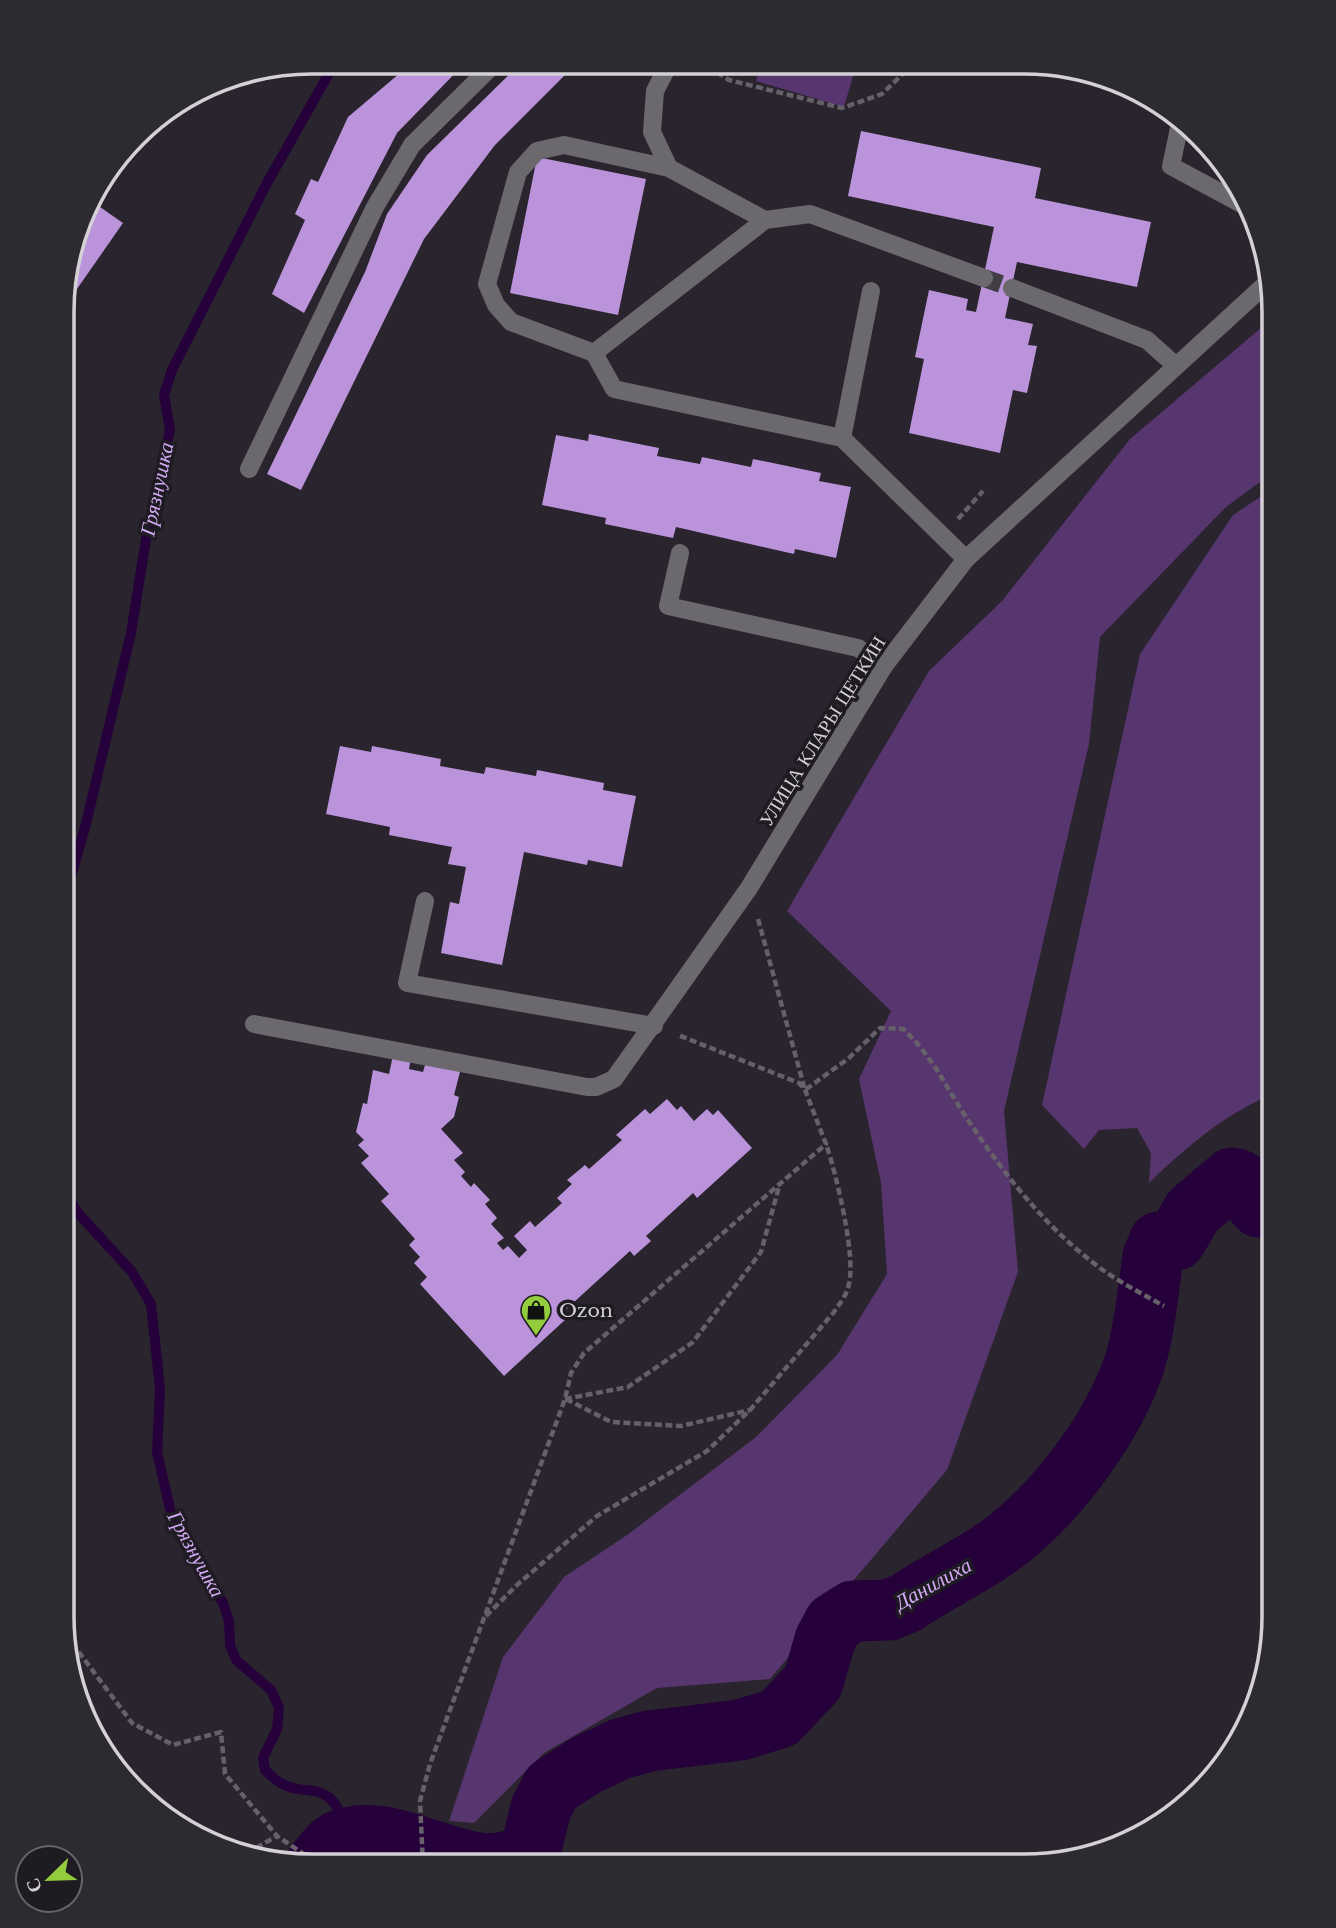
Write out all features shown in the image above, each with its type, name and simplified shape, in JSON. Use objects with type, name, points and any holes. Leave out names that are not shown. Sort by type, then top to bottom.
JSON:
[{"type":"street","points":[[249,469],[374,207],[412,145],[484,74]]},
{"type":"street","points":[[664,74],[655,91],[652,132],[669,168]]},
{"type":"street","points":[[1178,131],[1171,166],[1235,200]]},
{"type":"street","points":[[765,220],[669,168],[565,145],[537,151],[518,172],[487,284],[496,305],[511,322],[594,353],[614,389],[842,438],[966,559]]},
{"type":"street","points":[[594,353],[765,220],[810,214],[984,278]]},
{"type":"street","points":[[1012,288],[1147,340],[1175,365]]},
{"type":"street","name":"УЛИЦА КЛАРЫ ЦЕТКИН","points":[[254,1024],[596,1087],[621,1072],[749,888],[884,666],[966,559],[1261,288]]},
{"type":"street","points":[[842,438],[871,291]]},
{"type":"street","points":[[680,553],[668,606],[858,648],[884,666]]},
{"type":"street","points":[[425,901],[407,983],[654,1026]]},
{"type":"path","points":[[720,74],[729,79],[842,108],[882,94],[903,74]]},
{"type":"path","points":[[943,538],[983,491]]},
{"type":"path","points":[[483,1619],[580,1528],[627,1496],[707,1451],[750,1410],[845,1296],[850,1281],[841,1195],[826,1144],[805,1090],[749,888]]},
{"type":"path","points":[[654,1026],[792,1079],[805,1090]]},
{"type":"path","points":[[805,1090],[849,1058],[880,1028],[903,1029],[932,1061],[968,1120],[1025,1197],[1091,1261],[1164,1306]]},
{"type":"path","points":[[423,1854],[419,1814],[430,1764],[565,1399],[571,1373],[584,1353],[826,1144]]},
{"type":"path","points":[[565,1399],[628,1387],[693,1342],[761,1252],[781,1182]]},
{"type":"path","points":[[565,1399],[611,1422],[681,1426],[750,1410]]},
{"type":"path","points":[[76,1648],[132,1723],[173,1745],[222,1732],[225,1774],[277,1836],[303,1853]]},
{"type":"path","points":[[256,1848],[277,1836]]},
{"type":"shaded area","points":[[758,74],[854,74],[844,107],[756,81]]},
{"type":"shaded area","points":[[1263,326],[1263,480],[1226,507],[1100,637],[1089,744],[1004,1111],[1018,1272],[947,1470],[770,1679],[657,1688],[544,1753],[474,1823],[449,1821],[503,1657],[564,1577],[627,1535],[756,1437],[837,1355],[887,1274],[881,1183],[859,1079],[891,1011],[787,911],[929,671],[1002,601],[1130,439]]},
{"type":"shaded area","points":[[1263,495],[1262,1099],[1207,1132],[1149,1183],[1151,1153],[1137,1128],[1099,1130],[1084,1149],[1042,1105],[1140,654],[1233,515]]},
{"type":"building","points":[[399,74],[454,74],[397,133],[304,313],[272,294],[305,220],[295,214],[311,179],[318,182],[348,117]]},
{"type":"building","points":[[510,74],[566,74],[495,145],[424,239],[301,490],[267,474],[365,272],[387,214],[427,155]]},
{"type":"building","points":[[861,131],[1041,168],[1035,198],[1151,222],[1137,287],[1017,262],[1005,318],[1033,324],[1028,345],[1037,346],[1027,393],[1013,390],[1000,453],[909,433],[924,359],[915,357],[929,290],[968,299],[966,310],[976,312],[994,227],[848,196]]},
{"type":"building","points":[[537,157],[646,179],[618,315],[510,293]]},
{"type":"building","points":[[99,206],[123,223],[75,291],[86,235]]},
{"type":"building","points":[[589,434],[659,448],[657,456],[700,464],[702,457],[751,467],[753,459],[821,473],[819,481],[851,487],[836,558],[795,549],[794,554],[676,527],[673,538],[605,524],[606,518],[542,505],[556,435],[588,441]]},
{"type":"building","points":[[340,746],[371,752],[372,746],[441,759],[440,766],[484,774],[486,767],[536,776],[537,770],[604,783],[603,790],[636,796],[622,867],[588,860],[587,865],[524,852],[502,965],[441,953],[450,902],[459,904],[466,867],[448,864],[452,847],[389,835],[390,827],[326,814]]},
{"type":"building","points":[[393,1055],[411,1058],[409,1069],[423,1072],[427,1058],[460,1072],[454,1095],[459,1097],[454,1117],[441,1129],[463,1153],[454,1160],[465,1172],[461,1176],[471,1187],[474,1183],[490,1200],[485,1204],[497,1218],[491,1224],[504,1238],[497,1243],[503,1250],[508,1246],[519,1258],[527,1250],[514,1236],[530,1221],[535,1227],[562,1203],[557,1198],[572,1184],[567,1180],[585,1165],[589,1169],[622,1140],[616,1135],[645,1109],[650,1114],[667,1099],[677,1110],[681,1106],[694,1121],[707,1109],[713,1115],[718,1110],[752,1148],[697,1198],[693,1193],[646,1236],[651,1241],[634,1256],[630,1251],[562,1313],[566,1319],[504,1376],[420,1284],[427,1277],[414,1263],[420,1257],[409,1245],[415,1239],[381,1201],[389,1194],[361,1163],[369,1156],[358,1145],[364,1140],[356,1132],[363,1103],[367,1104],[373,1070],[389,1074]]},
{"type":"waterway","name":"Грязнушка","points":[[74,866],[131,633],[146,539],[170,430],[164,395],[172,370],[267,183],[329,74]]},
{"type":"waterway","name":"Данилиха","points":[[522,1854],[531,1849],[541,1808],[552,1787],[586,1765],[620,1749],[649,1741],[740,1730],[779,1718],[813,1682],[825,1640],[834,1623],[853,1611],[889,1610],[906,1603],[982,1558],[1026,1524],[1046,1505],[1082,1460],[1099,1436],[1126,1386],[1138,1349],[1153,1257],[1159,1242],[1176,1240],[1193,1211],[1232,1178],[1242,1182],[1255,1203],[1262,1207]]},
{"type":"waterway","name":"Грязнушка","points":[[74,1206],[132,1272],[151,1304],[160,1389],[157,1452],[171,1513],[179,1534],[223,1603],[229,1621],[230,1645],[236,1660],[271,1690],[279,1708],[277,1729],[263,1758],[265,1770],[285,1785],[318,1792],[333,1801],[340,1813],[341,1840]]},
{"type":"waterway","name":"Данилиха","points":[[325,1854],[338,1841],[362,1836],[387,1837],[444,1854]]},
{"type":"tunnel","points":[[984,278],[1012,288]]},
{"type":"place","name":"Ozon","points":[[536,1337]]}]
